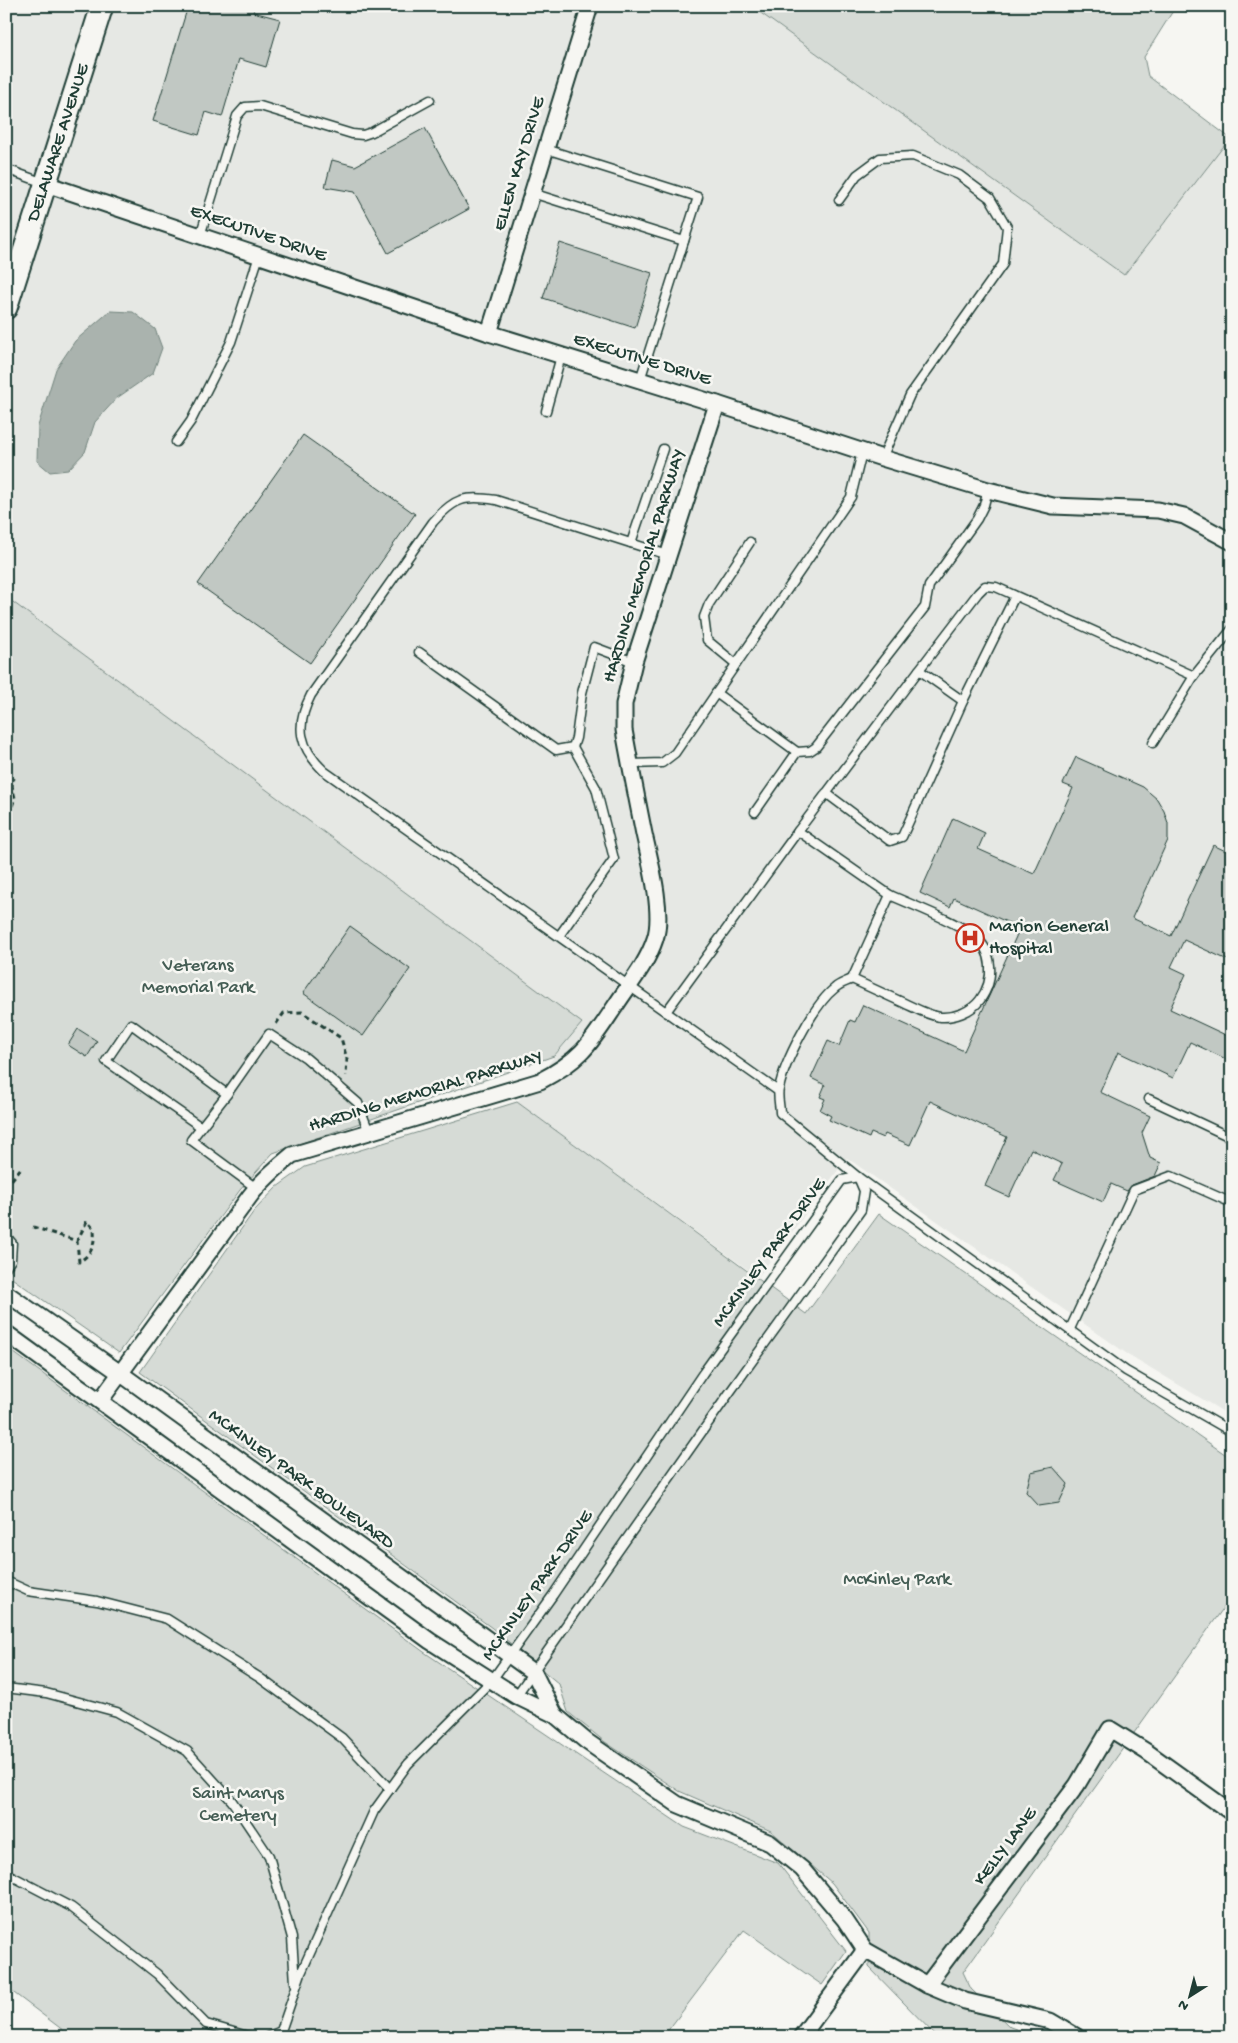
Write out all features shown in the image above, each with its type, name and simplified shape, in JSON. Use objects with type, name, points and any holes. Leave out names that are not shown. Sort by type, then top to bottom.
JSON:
[{"type":"main road","name":"DELAWARE AVENUE","points":[[6,308],[102,6]]},
{"type":"street","name":"ELLEN KAY DRIVE","points":[[489,334],[590,6]]},
{"type":"street","name":"EXECUTIVE DRIVE","points":[[46,184],[489,334],[717,404],[862,452],[988,490],[1053,506],[1158,510],[1184,516],[1232,542]]},
{"type":"street","name":"HARDING MEMORIAL PARKWAY","points":[[100,1401],[262,1180],[292,1155],[540,1080],[557,1072],[571,1063],[589,1045],[649,954],[656,937],[657,916],[654,882],[624,730],[624,704],[634,662],[717,404]]},
{"type":"street","name":"MCKINLEY PARK BOULEVARD","points":[[6,1293],[120,1373],[534,1673],[556,1715]]},
{"type":"street","name":"MCKINLEY PARK BOULEVARD","points":[[6,1333],[430,1641],[516,1696],[556,1715],[586,1741],[677,1804],[770,1843],[802,1869],[845,1920],[865,1950],[928,1986],[965,2001],[1050,2021],[1077,2037]]},
{"type":"street","name":"KELLY LANE","points":[[928,1986],[1078,1785],[1110,1729],[1147,1752],[1232,1813]]},
{"type":"street","points":[[802,2037],[865,1950]]},
{"type":"lane","points":[[200,236],[237,116],[245,107],[260,106],[352,134],[363,135],[372,132],[430,100]]},
{"type":"lane","points":[[546,149],[698,197],[640,380]]},
{"type":"lane","points":[[839,200],[857,175],[880,158],[914,156],[959,175],[990,198],[1007,227],[1004,264],[910,395],[882,458]]},
{"type":"lane","points":[[6,169],[46,184]]},
{"type":"lane","points":[[532,193],[684,241]]},
{"type":"lane","points":[[176,442],[191,421],[231,342],[259,256]]},
{"type":"lane","points":[[546,411],[561,356]]},
{"type":"lane","points":[[631,544],[663,449]]},
{"type":"lane","points":[[630,764],[662,763],[675,753],[851,497],[862,452]]},
{"type":"lane","points":[[716,693],[797,752],[810,751],[816,747],[925,607],[929,586],[977,519],[988,490]]},
{"type":"lane","points":[[668,555],[496,500],[475,497],[460,499],[446,507],[433,522],[310,695],[303,710],[300,727],[303,744],[312,759],[324,771],[778,1091]]},
{"type":"lane","points":[[736,664],[707,640],[704,618],[709,604],[750,542]]},
{"type":"lane","points":[[666,1012],[826,793],[978,593],[986,586],[996,587],[1194,676]]},
{"type":"lane","points":[[826,793],[890,841],[902,837],[964,701],[1015,596]]},
{"type":"lane","points":[[1153,743],[1194,676],[1232,629]]},
{"type":"lane","points":[[559,936],[614,859],[596,788],[573,747],[582,693],[594,647],[634,662]]},
{"type":"lane","points":[[420,652],[556,750],[573,747]]},
{"type":"lane","points":[[919,670],[964,701]]},
{"type":"lane","points":[[755,812],[797,752]]},
{"type":"lane","points":[[798,831],[890,895],[962,928],[974,936],[984,947],[990,960],[991,975],[987,989],[979,1002],[968,1011],[954,1016],[940,1017],[925,1012],[852,979]]},
{"type":"lane","points":[[890,895],[852,979],[836,987],[819,1003],[788,1063],[778,1091],[780,1113],[858,1177],[1126,1371],[1232,1432]]},
{"type":"lane","points":[[201,1127],[106,1062],[131,1024],[227,1094]]},
{"type":"lane","points":[[256,1188],[191,1140],[227,1094],[269,1034],[306,1058],[358,1103],[369,1132]]},
{"type":"lane","points":[[1149,1099],[1232,1138]]},
{"type":"lane","points":[[1070,1329],[1134,1190],[1171,1176],[1232,1203]]},
{"type":"lane","points":[[516,1696],[861,1210],[864,1191],[858,1177]]},
{"type":"lane","name":"MCKINLEY PARK DRIVE","points":[[267,2037],[281,2032],[296,1987],[374,1811],[408,1764],[492,1680],[558,1587],[703,1373],[842,1180],[858,1177]]},
{"type":"lane","points":[[6,1236],[12,1243],[11,1260],[6,1267]]},
{"type":"lane","points":[[6,1581],[28,1591],[97,1601],[167,1619],[260,1678],[342,1738],[390,1789]]},
{"type":"lane","points":[[6,1688],[46,1693],[117,1712],[186,1751],[232,1801],[269,1856],[292,1938],[296,1987]]},
{"type":"lane","points":[[6,1873],[71,1907],[157,1974],[206,2024],[251,2037]]},
{"type":"path","points":[[6,823],[16,798],[12,786],[14,778]]},
{"type":"path","points":[[269,1034],[284,1013],[302,1012],[341,1038],[347,1059],[344,1092]]},
{"type":"path","points":[[6,1187],[21,1168]]},
{"type":"path","points":[[87,1221],[94,1228],[94,1243],[89,1255],[79,1262],[77,1241],[87,1221]]},
{"type":"path","points":[[33,1227],[77,1241]]},
{"type":"shaded area","points":[[6,6],[751,6],[1124,275],[1230,138],[1232,138],[1232,1417],[1126,1353],[847,1158],[758,1277],[517,1102],[582,1023],[6,597]]},
{"type":"shaded area","points":[[110,311],[133,312],[155,329],[162,348],[153,373],[117,398],[95,422],[85,452],[68,470],[50,472],[37,461],[38,426],[56,369],[75,341]]},
{"type":"green space","points":[[751,6],[1176,6],[1144,57],[1148,76],[1230,138],[1124,275]]},
{"type":"green space","name":"Veterans Memorial Park","points":[[6,597],[582,1023],[554,1056],[273,1153],[240,1190],[119,1353],[6,1274]]},
{"type":"green space","name":"McKinley Park","points":[[517,1102],[806,1314],[879,1214],[1232,1459],[1232,1596],[963,1972],[971,1989],[1010,2027],[1038,2037],[937,2037],[869,1967],[869,1933],[832,1883],[771,1831],[679,1791],[605,1742],[568,1712],[559,1684],[492,1628],[140,1372],[254,1211],[277,1187],[305,1167]]},
{"type":"green space","name":"Saint Marys Cemetery","points":[[6,1347],[424,1652],[684,1827],[778,1863],[846,1951],[822,1985],[744,1930],[663,2037],[72,2037],[6,1987]]},
{"type":"building","points":[[188,6],[255,6],[253,12],[280,19],[266,67],[239,59],[222,117],[206,112],[199,135],[153,121]]},
{"type":"building","points":[[425,128],[469,209],[388,253],[355,192],[325,187],[332,160],[355,166]]},
{"type":"building","points":[[560,243],[652,273],[635,328],[543,298]]},
{"type":"building","points":[[303,435],[415,514],[310,663],[198,584]]},
{"type":"building","points":[[1076,757],[1143,787],[1157,799],[1164,811],[1168,823],[1168,840],[1132,918],[1171,936],[1213,845],[1232,854],[1232,962],[1184,940],[1171,967],[1186,974],[1170,1009],[1232,1038],[1232,1052],[1228,1060],[1190,1042],[1173,1078],[1118,1052],[1100,1092],[1150,1116],[1142,1133],[1150,1158],[1161,1163],[1155,1176],[1132,1185],[1127,1191],[1111,1184],[1103,1202],[1054,1180],[1062,1164],[1031,1149],[1009,1197],[985,1186],[1007,1137],[930,1101],[910,1145],[885,1134],[883,1138],[871,1133],[869,1138],[829,1120],[831,1116],[820,1110],[825,1099],[820,1097],[825,1085],[811,1078],[828,1041],[839,1046],[850,1020],[855,1022],[863,1005],[964,1051],[1020,928],[954,898],[950,907],[920,893],[953,818],[985,833],[978,849],[1034,874],[1073,788],[1063,784]]},
{"type":"building","points":[[350,926],[410,969],[363,1036],[303,993]]},
{"type":"building","points":[[78,1029],[97,1041],[87,1057],[68,1045]]},
{"type":"building","points":[[1053,1467],[1068,1484],[1059,1503],[1039,1506],[1026,1492],[1031,1472]]},
{"type":"place","name":"Marion General Hospital","points":[[970,938]]}]
